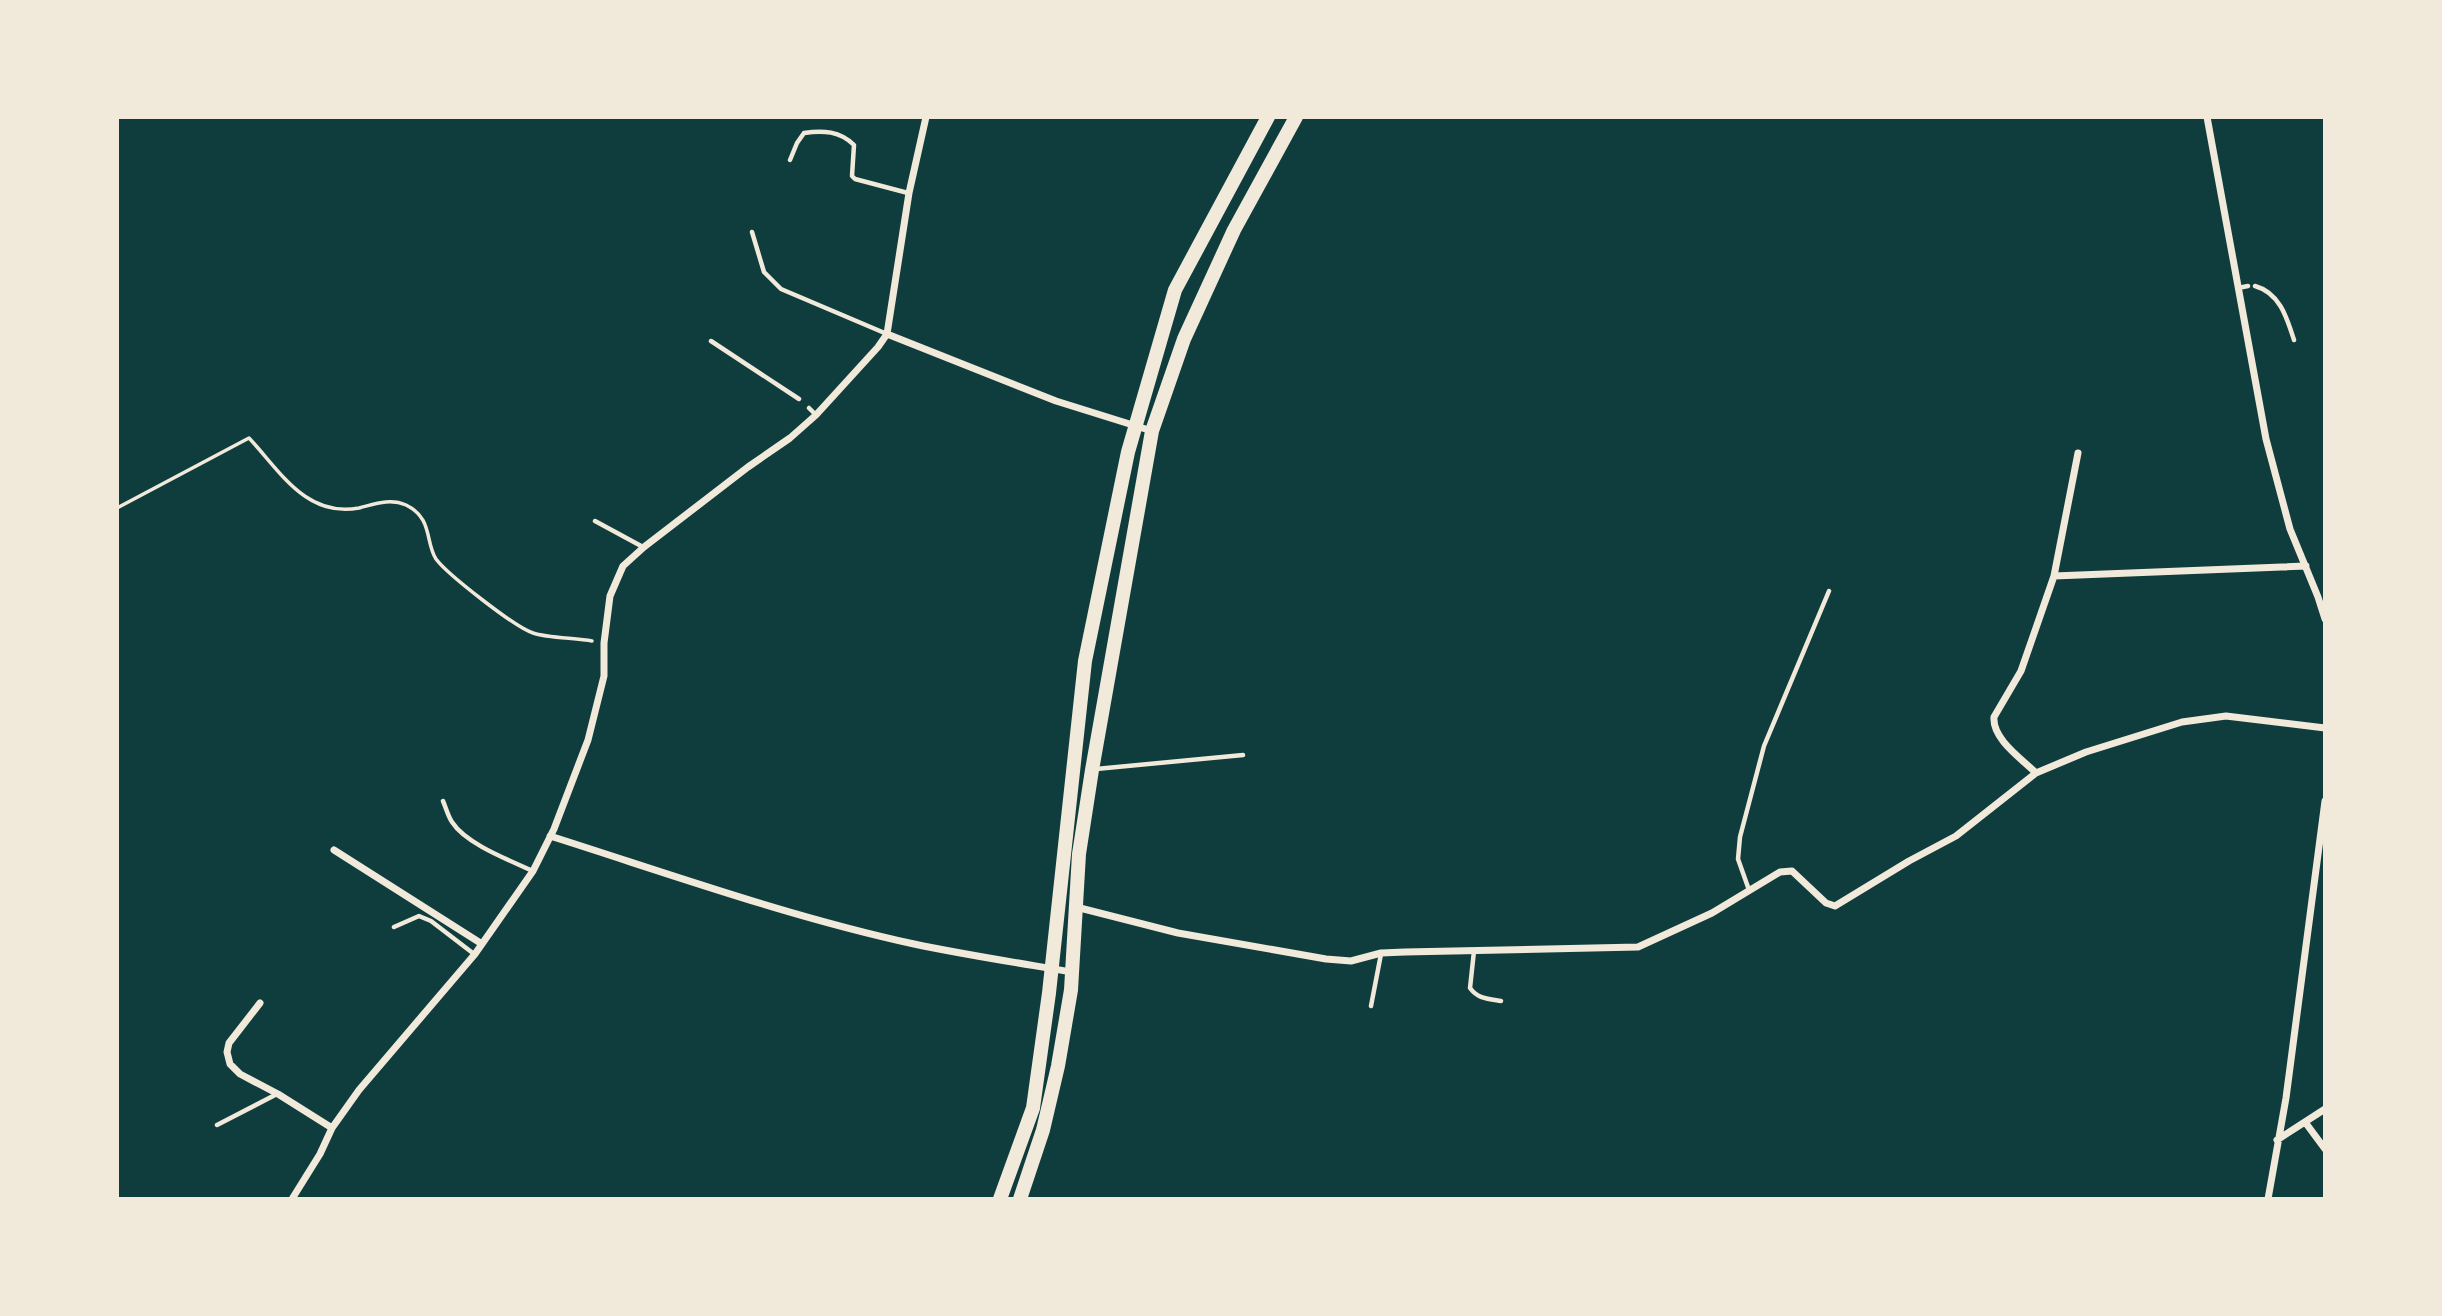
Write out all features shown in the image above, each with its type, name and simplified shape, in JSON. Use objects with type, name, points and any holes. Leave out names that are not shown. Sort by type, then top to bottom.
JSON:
[{"type":"highway","points":[[1000,1199],[1033,1108],[1085,661],[1128,452],[1175,290],[1268,117]]},
{"type":"highway","points":[[1020,1199],[1043,1130],[1058,1066],[1072,972],[1079,854],[1152,431],[1184,339],[1234,230],[1296,117]]},
{"type":"street","points":[[292,1199],[320,1154],[332,1128],[359,1090],[475,954],[533,871],[550,836],[588,740],[604,676],[604,643],[610,596],[623,566],[748,467],[790,438],[816,415],[887,334],[909,193],[926,117]]},
{"type":"street","points":[[2207,117],[2266,439],[2290,529],[2325,619]]},
{"type":"street","points":[[887,334],[1056,401],[1152,431]]},
{"type":"street","points":[[2036,774],[1999,735],[1993,726],[1994,717],[2021,671],[2054,576],[2078,453]]},
{"type":"street","points":[[2054,576],[2306,566]]},
{"type":"street","points":[[1076,907],[1178,933],[1351,961],[1381,953],[1638,947],[1712,913],[1780,872],[1792,871],[1826,903],[1835,906],[1955,836],[2036,774],[2086,752],[2182,722],[2225,716],[2325,728]]},
{"type":"street","points":[[2268,1199],[2297,1018],[2325,801]]},
{"type":"street","points":[[550,836],[860,931],[915,944],[1072,972]]},
{"type":"street","points":[[334,850],[482,944]]},
{"type":"street","points":[[260,1003],[229,1043],[227,1052],[230,1064],[240,1074],[332,1128]]},
{"type":"street","points":[[2277,1140],[2325,1109]]},
{"type":"street","points":[[2305,1122],[2325,1149]]},
{"type":"lane","points":[[790,160],[804,133],[822,130],[846,137],[854,145],[852,176],[855,180],[909,193]]},
{"type":"lane","points":[[752,232],[764,272],[781,289],[887,334]]},
{"type":"lane","points":[[2237,288],[2248,286]]},
{"type":"lane","points":[[2255,286],[2267,289],[2277,300],[2294,340]]},
{"type":"lane","points":[[711,341],[799,400]]},
{"type":"lane","points":[[808,408],[816,415]]},
{"type":"lane","points":[[595,521],[644,547]]},
{"type":"lane","points":[[1749,890],[1738,859],[1740,837],[1760,759],[1829,591]]},
{"type":"lane","points":[[1092,770],[1243,755]]},
{"type":"lane","points":[[443,802],[450,820],[458,830],[493,852],[533,871]]},
{"type":"lane","points":[[394,927],[419,916],[475,954]]},
{"type":"lane","points":[[1474,951],[1470,988],[1475,995],[1501,1001]]},
{"type":"lane","points":[[1371,1006],[1381,953]]},
{"type":"lane","points":[[217,1125],[278,1094]]},
{"type":"path","points":[[117,508],[249,438],[301,496],[326,508],[356,508],[383,501],[405,505],[419,516],[429,533],[434,556],[447,572],[508,620],[534,634],[604,643]]}]
